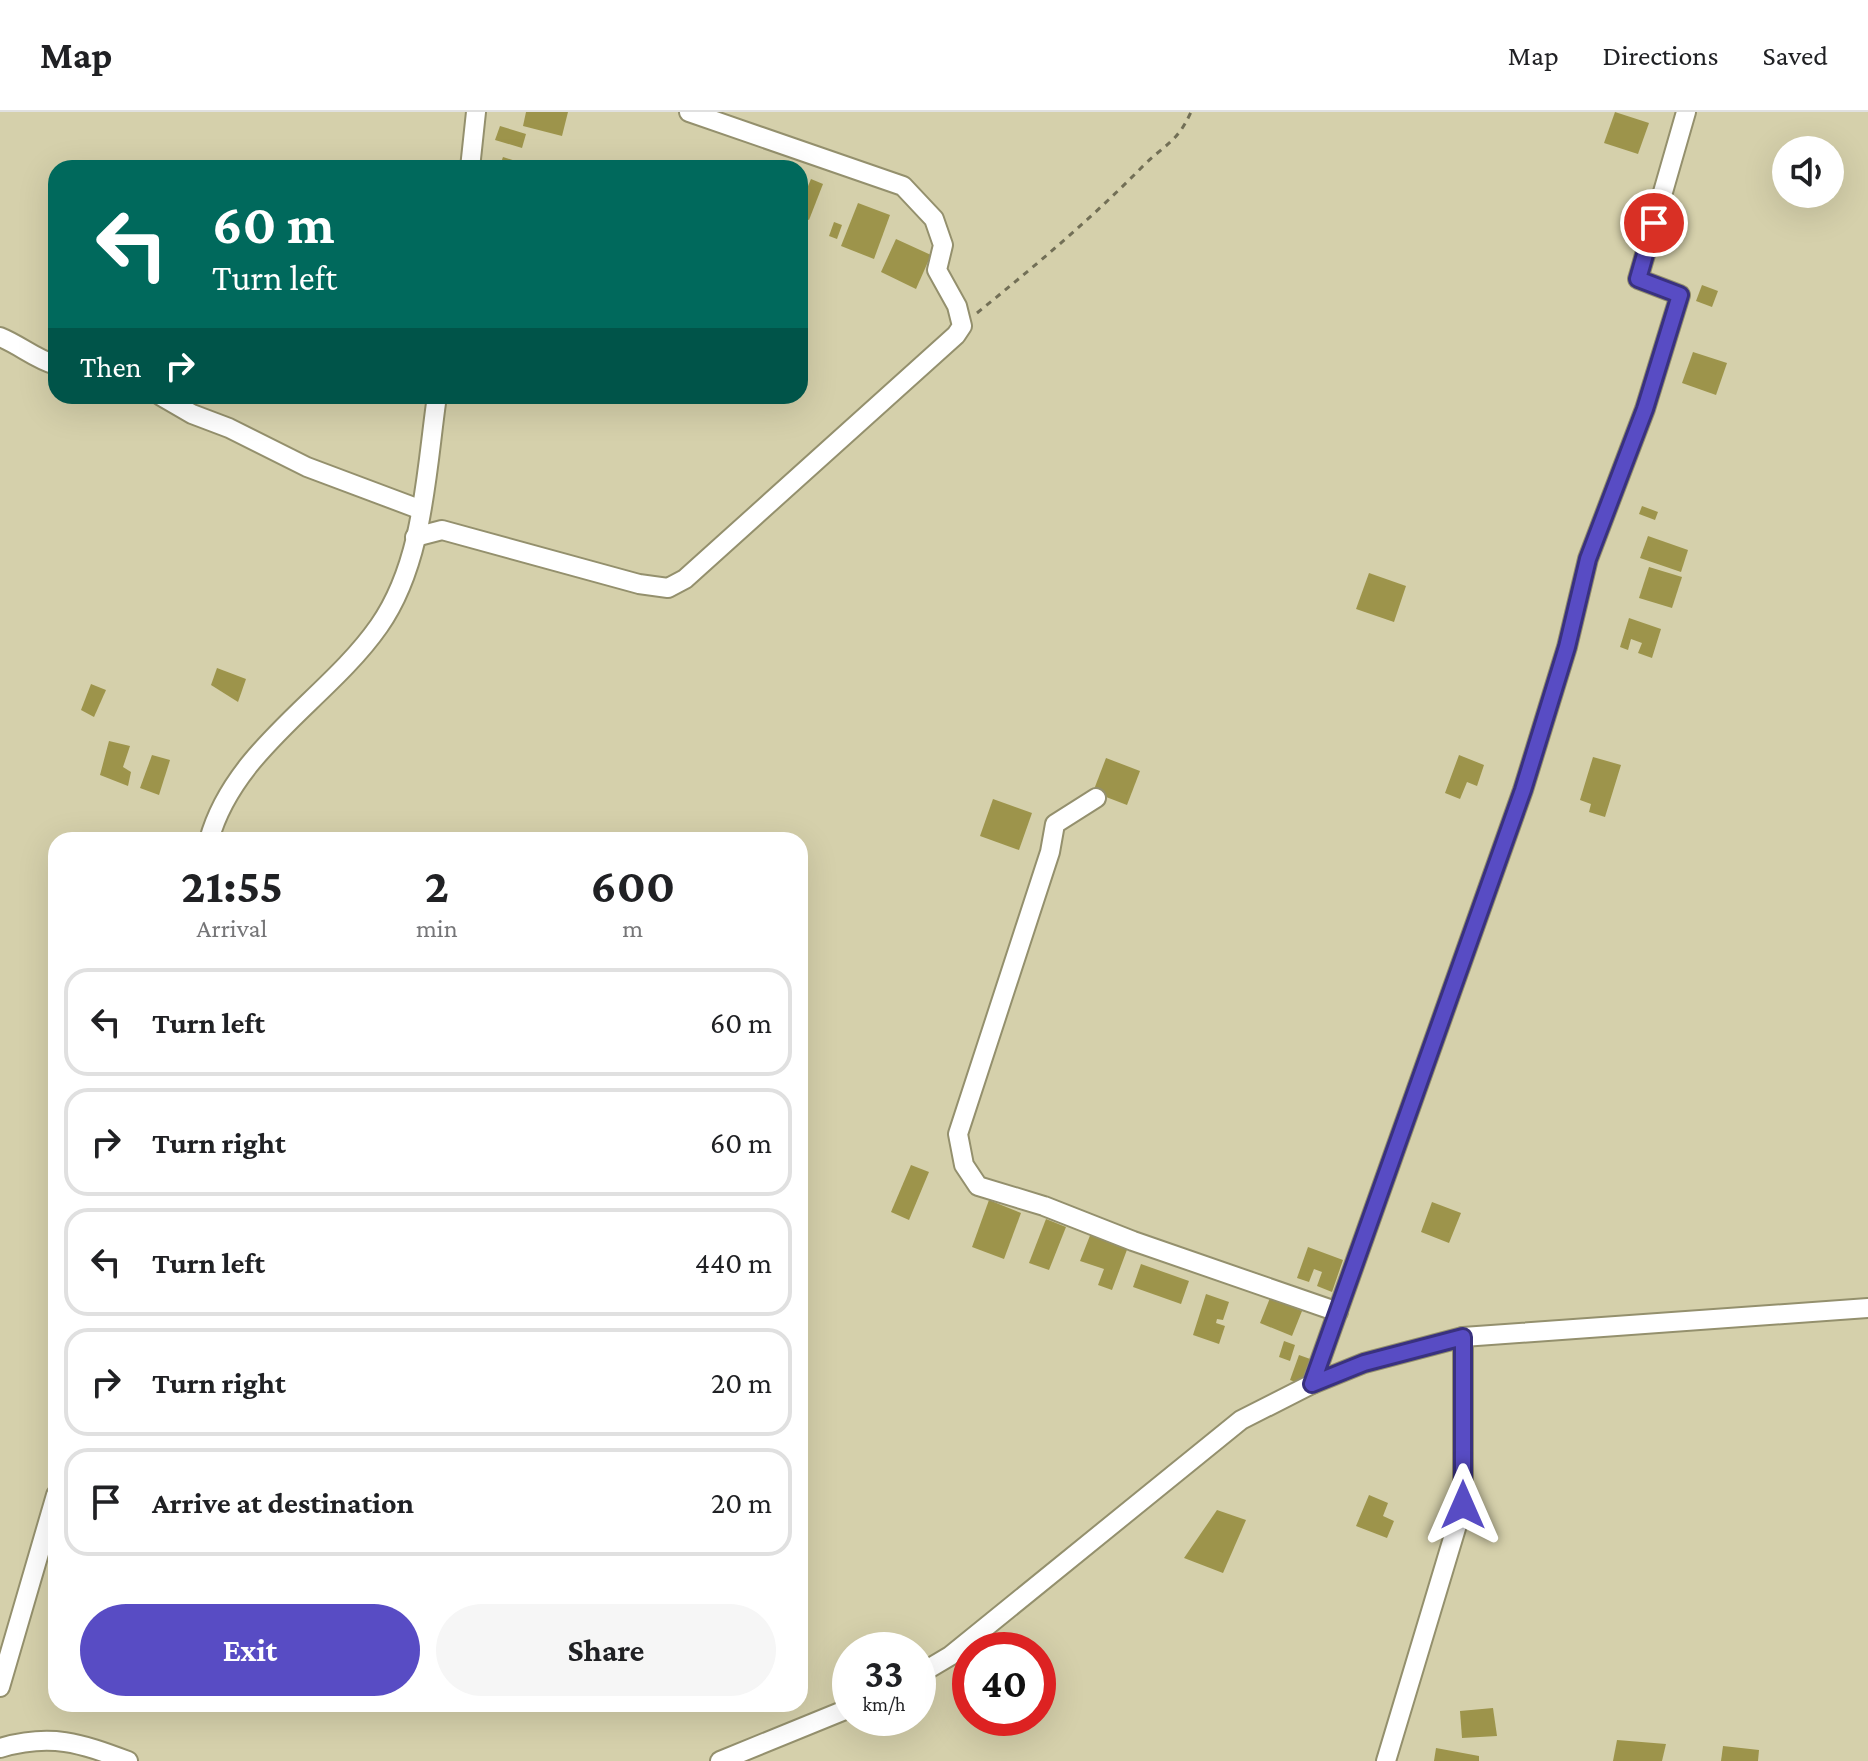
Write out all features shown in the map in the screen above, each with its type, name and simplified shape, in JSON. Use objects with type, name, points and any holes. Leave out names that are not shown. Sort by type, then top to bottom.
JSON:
[{"type":"street","points":[[471,160],[476,112]]},
{"type":"street","points":[[415,537],[442,530],[639,584],[668,588],[685,579],[962,326],[957,306],[937,270],[943,245],[934,219],[903,186],[689,112]]},
{"type":"street","points":[[1312,1384],[1523,790],[1567,647],[1588,559],[1645,409],[1680,295],[1638,279],[1686,112]]},
{"type":"street","points":[[0,337],[48,363]]},
{"type":"street","points":[[175,404],[307,467],[419,509]]},
{"type":"street","points":[[211,832],[215,819],[235,786],[288,721],[351,663],[382,623],[411,560],[436,404]]},
{"type":"street","points":[[1096,798],[1055,824],[1050,852],[958,1134],[964,1165],[978,1186],[1044,1206],[1133,1241],[1338,1312]]},
{"type":"street","points":[[936,1664],[1241,1420],[1312,1384],[1364,1363],[1463,1337],[1868,1308]]},
{"type":"street","points":[[1386,1761],[1463,1505],[1463,1337]]},
{"type":"street","points":[[0,1687],[48,1522]]},
{"type":"street","points":[[720,1761],[832,1715]]},
{"type":"street","points":[[0,1748],[30,1739],[58,1739],[128,1761]]},
{"type":"path","points":[[962,326],[1088,222],[1149,160],[1180,136],[1191,112]]},
{"type":"building","points":[[526,112],[568,112],[562,136],[523,126]]},
{"type":"building","points":[[1615,112],[1649,123],[1638,154],[1604,143]]},
{"type":"building","points":[[500,126],[526,134],[522,148],[495,140]]},
{"type":"building","points":[[811,179],[823,184],[809,220],[808,220],[808,186]]},
{"type":"building","points":[[858,203],[890,215],[874,259],[841,246]]},
{"type":"building","points":[[834,222],[842,225],[837,239],[829,236]]},
{"type":"building","points":[[896,239],[931,255],[916,289],[881,272]]},
{"type":"building","points":[[1702,285],[1718,291],[1712,307],[1696,301]]},
{"type":"building","points":[[1693,352],[1727,363],[1716,395],[1682,383]]},
{"type":"building","points":[[1642,506],[1658,512],[1655,520],[1639,514]]},
{"type":"building","points":[[1648,536],[1688,550],[1681,572],[1640,558]]},
{"type":"building","points":[[1649,567],[1682,577],[1672,608],[1639,598]]},
{"type":"building","points":[[1369,573],[1406,586],[1394,622],[1356,609]]},
{"type":"building","points":[[1629,618],[1661,629],[1652,658],[1638,653],[1642,643],[1631,639],[1628,650],[1620,647]]},
{"type":"building","points":[[217,668],[246,679],[238,702],[211,685]]},
{"type":"building","points":[[91,684],[106,690],[94,717],[81,710]]},
{"type":"building","points":[[109,741],[130,746],[123,767],[131,772],[128,786],[100,775]]},
{"type":"building","points":[[152,755],[170,760],[159,795],[140,788]]},
{"type":"building","points":[[1459,755],[1484,765],[1477,786],[1467,782],[1460,799],[1445,793]]},
{"type":"building","points":[[1593,757],[1621,765],[1605,817],[1589,812],[1591,804],[1580,800]]},
{"type":"building","points":[[1106,758],[1140,771],[1127,805],[1093,792]]},
{"type":"building","points":[[993,799],[1032,813],[1019,850],[980,836]]},
{"type":"building","points":[[911,1165],[929,1172],[909,1220],[891,1212]]},
{"type":"building","points":[[989,1200],[1021,1213],[1004,1259],[972,1247]]},
{"type":"building","points":[[1432,1202],[1461,1213],[1449,1243],[1421,1232]]},
{"type":"building","points":[[1046,1219],[1066,1227],[1049,1270],[1029,1263]]},
{"type":"building","points":[[1091,1233],[1128,1247],[1112,1290],[1098,1285],[1104,1269],[1080,1261]]},
{"type":"building","points":[[1308,1247],[1343,1260],[1332,1292],[1317,1286],[1322,1272],[1314,1269],[1309,1282],[1297,1278]]},
{"type":"building","points":[[1141,1264],[1189,1281],[1181,1304],[1133,1287]]},
{"type":"building","points":[[1206,1294],[1229,1302],[1223,1320],[1217,1319],[1216,1323],[1225,1326],[1219,1344],[1193,1335]]},
{"type":"building","points":[[1270,1298],[1302,1311],[1292,1336],[1260,1323]]},
{"type":"building","points":[[1284,1341],[1295,1345],[1290,1361],[1279,1357]]},
{"type":"building","points":[[1299,1355],[1313,1360],[1303,1385],[1290,1380]]},
{"type":"building","points":[[1369,1495],[1388,1503],[1383,1516],[1394,1521],[1387,1538],[1356,1526]]},
{"type":"building","points":[[1217,1510],[1246,1520],[1223,1573],[1184,1558]]},
{"type":"building","points":[[1493,1708],[1497,1736],[1462,1738],[1460,1711]]},
{"type":"building","points":[[1617,1740],[1666,1744],[1662,1761],[1613,1761]]},
{"type":"building","points":[[1723,1746],[1759,1750],[1758,1761],[1721,1761]]},
{"type":"building","points":[[1436,1748],[1479,1756],[1479,1761],[1434,1761]]},
{"type":"route","points":[[1463,1505],[1463,1337],[1364,1363],[1312,1384],[1523,790],[1567,647],[1588,559],[1645,409],[1680,295],[1638,279],[1654,223]]}]
